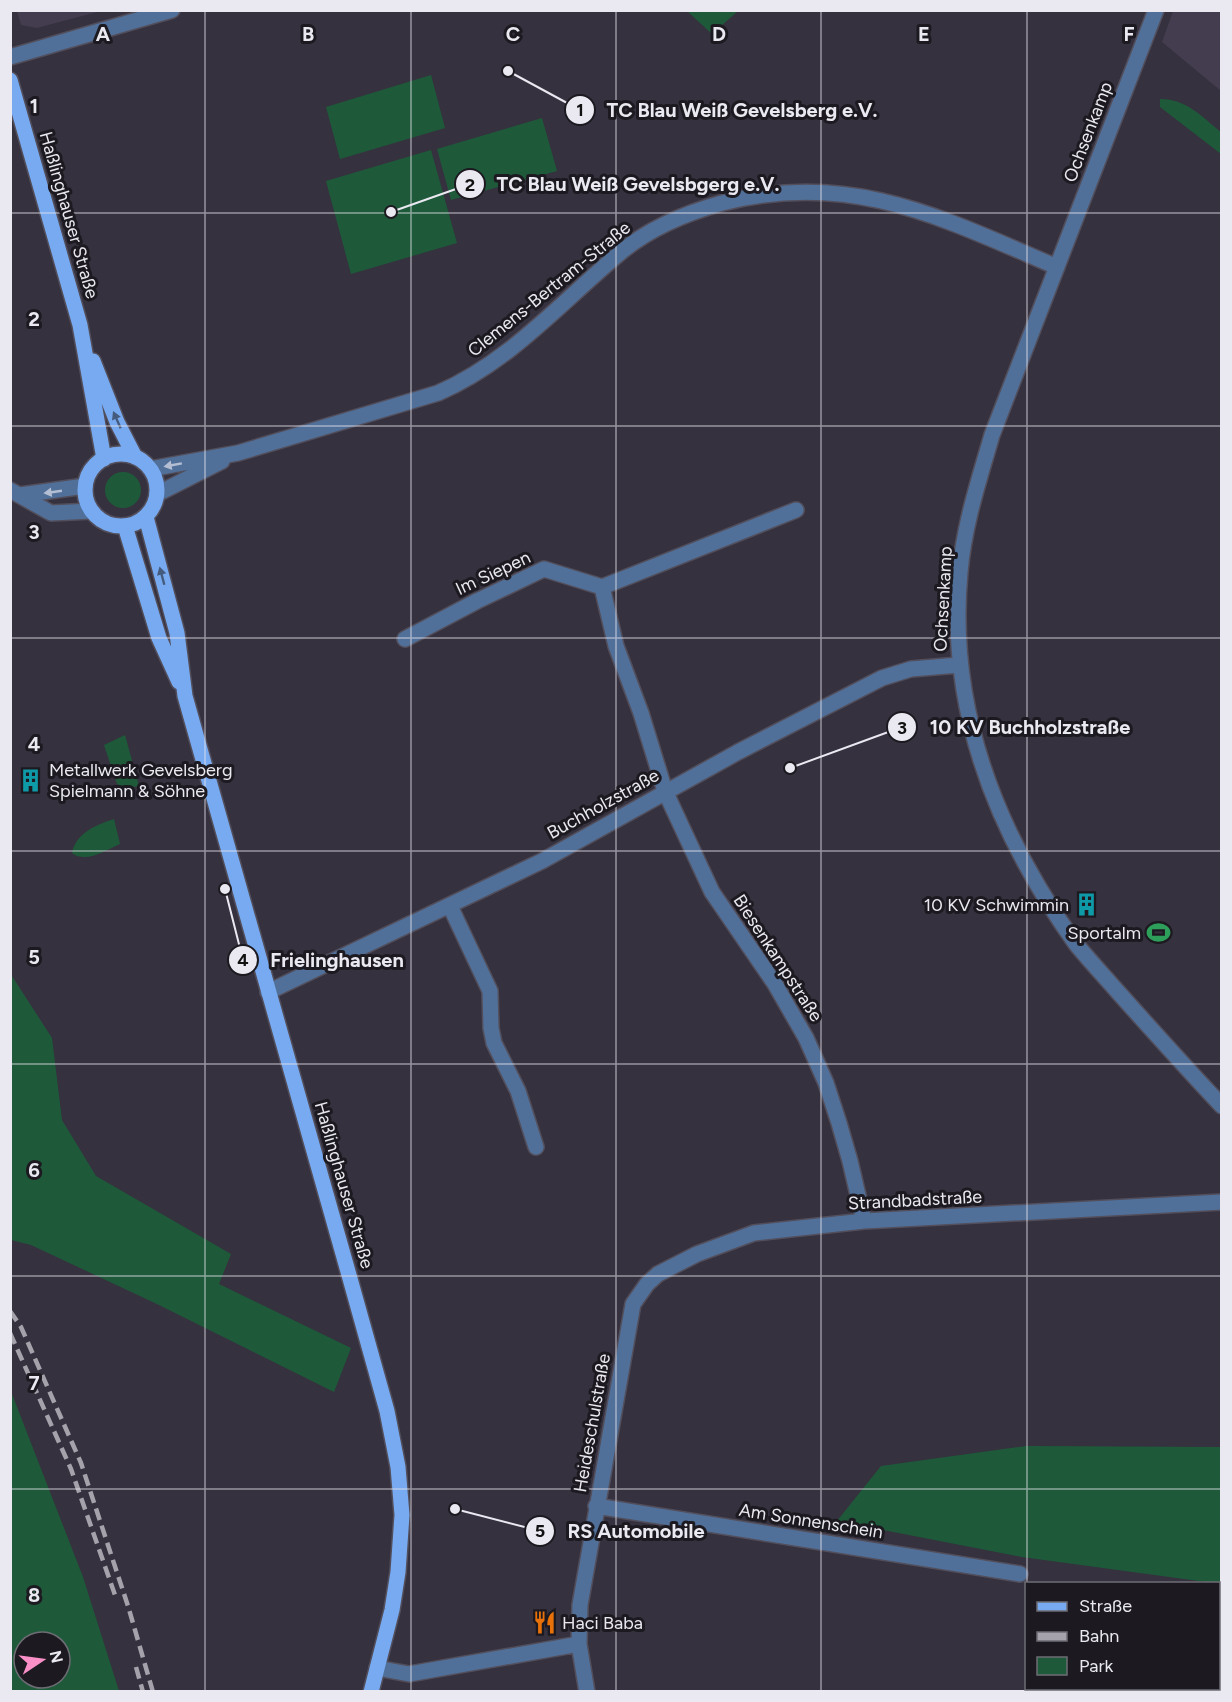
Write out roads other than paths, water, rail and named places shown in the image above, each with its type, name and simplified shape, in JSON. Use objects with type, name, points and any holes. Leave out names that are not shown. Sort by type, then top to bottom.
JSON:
[{"type":"main road","name":"Haßlinghauser Straße","points":[[10,81],[80,325],[117,422],[135,457]]},
{"type":"main road","name":"Haßlinghauser Straße","points":[[80,325],[104,459]]},
{"type":"main road","points":[[114,455],[135,457],[150,469],[156,481],[157,494],[153,507],[146,517],[136,523],[125,526],[112,525],[101,520],[92,511],[86,499],[89,475],[95,466],[114,455]]},
{"type":"main road","name":"Haßlinghauser Straße","points":[[146,517],[177,633],[185,696],[387,1412],[398,1467],[402,1515],[398,1572],[392,1610],[371,1692]]},
{"type":"main road","name":"Haßlinghauser Straße","points":[[125,526],[159,638],[185,696]]},
{"type":"street","points":[[10,57],[172,10]]},
{"type":"street","name":"Ochsenkamp","points":[[1156,10],[995,426],[971,507],[960,571],[957,641],[964,700],[974,742],[1008,829],[1035,881],[1077,945],[1221,1106]]},
{"type":"street","name":"Clemens-Bertram-Straße","points":[[150,469],[238,453],[438,393],[458,384],[493,362],[530,333],[622,251],[651,231],[683,216],[742,198],[807,191],[835,192],[875,198],[939,217],[1057,267]]},
{"type":"street","name":"Clemens-Bertram-Straße","points":[[157,494],[238,453]]},
{"type":"street","points":[[15,493],[86,486]]},
{"type":"street","points":[[15,493],[51,513],[92,511]]},
{"type":"street","points":[[665,791],[641,712],[616,646],[602,587],[796,510]]},
{"type":"street","name":"Im Siepen","points":[[405,639],[544,569],[602,587]]},
{"type":"street","name":"Buchholzstraße","points":[[268,992],[542,861],[665,791],[882,678],[911,669],[959,665]]},
{"type":"street","name":"Biesenkampstraße","points":[[665,791],[712,892],[775,984],[806,1038],[839,1123],[864,1221]]},
{"type":"street","points":[[450,906],[490,991],[491,1028],[495,1043],[518,1091],[536,1147]]},
{"type":"street","name":"Strandbadstraße","points":[[633,1304],[647,1284],[658,1274],[697,1254],[754,1233],[864,1221],[1221,1202]]},
{"type":"street","name":"Heideschulstraße","points":[[587,1692],[579,1644],[580,1605],[633,1304]]},
{"type":"street","name":"Am Sonnenschein","points":[[596,1506],[1020,1574]]},
{"type":"street","points":[[377,1668],[409,1674],[579,1644]]},
{"type":"railway","points":[[10,1311],[21,1327],[81,1463],[128,1606],[153,1692]]},
{"type":"railway","points":[[10,1333],[71,1469],[115,1595]]},
{"type":"railway","points":[[136,1667],[143,1692]]},
{"type":"place","name":"TC Blau Weiß Gevelsberg e.V.","points":[[508,71]]},
{"type":"place","name":"TC Blau Weiß Gevelsbgerg e.V.","points":[[391,212]]},
{"type":"place","name":"10 KV Buchholzstraße","points":[[790,768]]},
{"type":"place","name":"Metallwerk Gevelsberg Spielmann & Söhne","points":[[31,780]]},
{"type":"place","name":"Frielinghausen","points":[[225,889]]},
{"type":"place","name":"10 KV Schwimmin","points":[[1087,905]]},
{"type":"place","name":"Sportalm","points":[[1159,933]]},
{"type":"place","name":"RS Automobile","points":[[455,1509]]},
{"type":"place","name":"Haci Baba","points":[[544,1623]]}]
